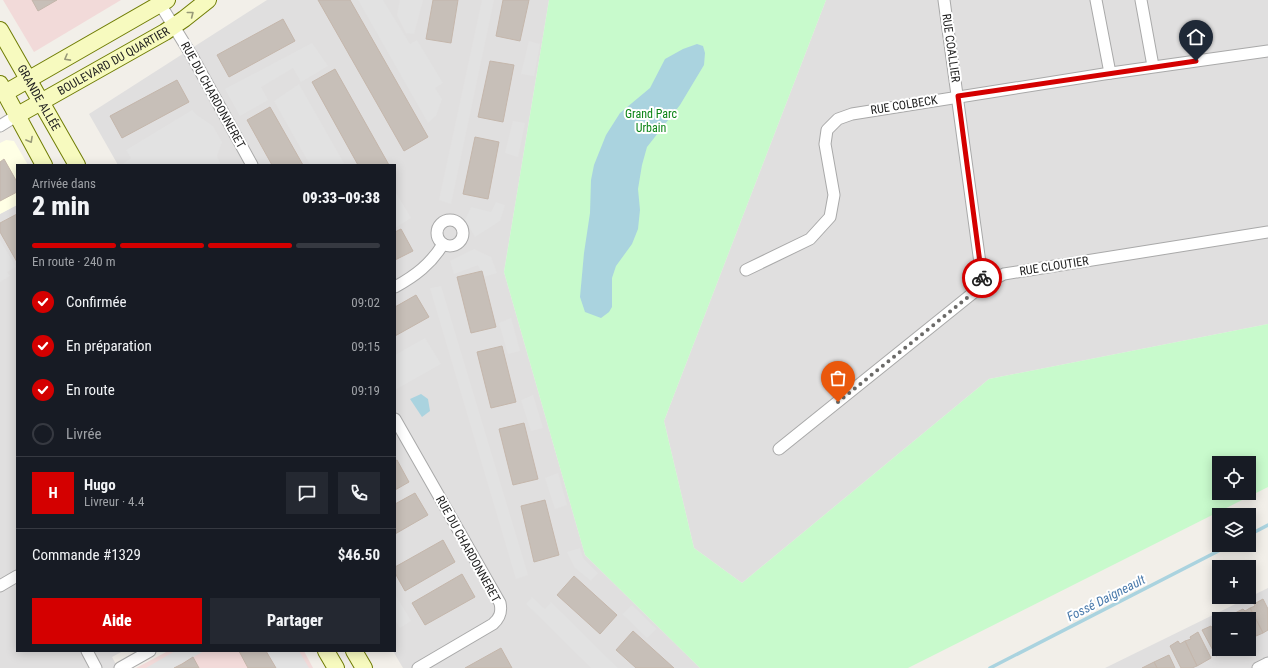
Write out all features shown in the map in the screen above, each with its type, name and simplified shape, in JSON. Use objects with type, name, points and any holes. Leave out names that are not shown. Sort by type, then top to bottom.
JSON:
[{"type":"main road","name":"BOULEVARD DU QUARTIER","points":[[16,116],[174,26],[208,0]]},
{"type":"main road","name":"BOULEVARD DU QUARTIER","points":[[2,91],[28,79],[163,2]]},
{"type":"main road","name":"GRANDE ALLÉE","points":[[0,30],[76,164]]},
{"type":"main road","points":[[2,91],[43,164]]},
{"type":"main road","points":[[327,652],[336,668]]},
{"type":"main road","points":[[355,652],[364,668]]},
{"type":"street","name":"RUE COALLIER","points":[[944,0],[983,285]]},
{"type":"street","points":[[1096,0],[1110,73]]},
{"type":"street","points":[[1141,0],[1153,66]]},
{"type":"street","name":"RUE DU CHARDONNERET","points":[[163,2],[174,26],[251,164]]},
{"type":"street","name":"RUE COLBECK","points":[[746,270],[810,239],[830,217],[834,195],[825,144],[827,130],[838,119],[852,114],[958,96],[1153,66],[1268,51]]},
{"type":"street","points":[[0,126],[16,116]]},
{"type":"street","name":"RUE CLOUTIER","points":[[779,449],[983,285],[1004,274],[1268,232]]},
{"type":"street","points":[[396,286],[410,279],[424,268],[434,258],[443,244]]},
{"type":"street","name":"RUE DU CHARDONNERET","points":[[396,421],[500,603],[501,608],[500,615],[493,624],[418,668]]},
{"type":"street","points":[[0,586],[16,577]]},
{"type":"street","points":[[88,652],[96,668]]},
{"type":"street","points":[[120,668],[148,652]]},
{"type":"street","points":[[1258,668],[1268,663]]},
{"type":"shaded area","points":[[3,0],[121,0],[34,52]]},
{"type":"shaded area","points":[[267,0],[549,0],[504,272],[585,555],[700,668],[403,668],[394,652],[396,652],[396,164],[117,164],[89,114]]},
{"type":"shaded area","points":[[358,0],[383,0],[410,44],[417,40],[443,83],[435,88],[442,99],[436,116],[428,123]]},
{"type":"shaded area","points":[[400,0],[423,0],[414,34],[406,33],[397,15]]},
{"type":"shaded area","points":[[482,0],[494,0],[451,204],[439,200]]},
{"type":"shaded area","points":[[826,0],[1268,0],[1268,324],[989,379],[742,583],[694,548],[664,421]]},
{"type":"shaded area","points":[[529,41],[540,44],[534,76],[521,74]]},
{"type":"shaded area","points":[[312,43],[328,66],[301,82],[293,68],[261,87],[268,100],[240,116],[225,89]]},
{"type":"shaded area","points":[[299,84],[344,164],[309,164],[274,101]]},
{"type":"shaded area","points":[[192,110],[213,126],[222,142],[217,156],[221,164],[122,164],[131,158],[126,150]]},
{"type":"shaded area","points":[[513,121],[525,123],[518,157],[505,153]]},
{"type":"shaded area","points":[[6,140],[14,141],[27,164],[16,164],[16,206],[0,214],[0,143]]},
{"type":"shaded area","points":[[396,193],[411,218],[396,227]]},
{"type":"shaded area","points":[[496,202],[505,205],[500,221],[475,237],[465,220],[471,207],[491,212]]},
{"type":"shaded area","points":[[16,206],[16,652],[121,652],[112,657],[118,668],[0,668],[0,214]]},
{"type":"shaded area","points":[[0,240],[16,267],[7,272],[10,276],[0,282]]},
{"type":"shaded area","points":[[474,249],[491,257],[497,273],[483,277],[478,265],[454,274],[450,261]]},
{"type":"shaded area","points":[[441,286],[528,575],[516,579],[430,288]]},
{"type":"shaded area","points":[[511,318],[520,351],[508,354],[499,323]]},
{"type":"shaded area","points":[[425,338],[441,364],[396,389],[396,354]]},
{"type":"shaded area","points":[[533,395],[543,428],[531,431],[521,400]]},
{"type":"shaded area","points":[[558,473],[567,505],[555,509],[545,478]]},
{"type":"shaded area","points":[[580,548],[583,558],[598,573],[591,581],[575,568],[567,552]]},
{"type":"shaded area","points":[[1268,588],[1268,668],[1105,668],[1212,615],[1212,656],[1256,656],[1256,612],[1219,612],[1235,604],[1256,604],[1256,594]]},
{"type":"shaded area","points":[[396,596],[411,621],[400,628],[396,622]]},
{"type":"shaded area","points":[[532,597],[545,609],[551,602],[618,668],[591,668],[526,604]]},
{"type":"shaded area","points":[[632,605],[657,629],[647,638],[622,614]]},
{"type":"shaded area","points":[[166,652],[305,652],[313,668],[136,668]]},
{"type":"shaded area","points":[[173,652],[202,652],[174,668],[146,668]]},
{"type":"shaded area","points":[[267,652],[300,652],[309,668],[276,668]]},
{"type":"green space","name":"Grand Parc Urbain","points":[[549,0],[826,0],[664,421],[694,548],[742,583],[989,379],[1268,324],[1268,487],[1256,493],[1256,456],[1212,456],[1212,500],[1242,500],[1226,508],[1212,508],[1212,515],[908,668],[700,668],[585,555],[504,272]]},
{"type":"water","points":[[697,44],[703,46],[705,53],[704,65],[680,105],[647,147],[638,189],[640,210],[638,229],[632,244],[616,266],[612,278],[612,307],[609,312],[601,318],[585,312],[580,297],[584,253],[590,213],[591,180],[594,165],[606,135],[620,113],[650,88],[665,59],[683,49]]},
{"type":"water","points":[[421,394],[428,399],[430,411],[422,417],[410,399]]},
{"type":"building","points":[[32,0],[57,0],[38,11]]},
{"type":"building","points":[[318,0],[350,0],[428,137],[404,151]]},
{"type":"building","points":[[433,0],[458,0],[451,43],[426,39]]},
{"type":"building","points":[[503,0],[529,0],[520,41],[496,36]]},
{"type":"building","points":[[283,19],[295,41],[229,77],[217,55]]},
{"type":"building","points":[[490,61],[514,65],[503,122],[478,117]]},
{"type":"building","points":[[335,69],[388,164],[357,164],[312,82]]},
{"type":"building","points":[[177,80],[189,102],[122,138],[110,116]]},
{"type":"building","points":[[270,107],[302,164],[271,164],[247,120]]},
{"type":"building","points":[[475,137],[499,142],[488,199],[463,194]]},
{"type":"building","points":[[4,159],[16,180],[16,193],[0,201],[0,162]]},
{"type":"building","points":[[16,215],[16,260],[0,232],[0,223]]},
{"type":"building","points":[[401,229],[413,251],[396,260],[396,232]]},
{"type":"building","points":[[482,271],[496,327],[471,333],[457,277]]},
{"type":"building","points":[[416,295],[429,317],[396,335],[396,306]]},
{"type":"building","points":[[502,346],[516,402],[491,408],[477,352]]},
{"type":"building","points":[[524,423],[538,479],[513,485],[499,429]]},
{"type":"building","points":[[396,460],[409,482],[396,489]]},
{"type":"building","points":[[415,493],[428,515],[396,533],[396,503]]},
{"type":"building","points":[[545,500],[559,555],[534,562],[521,506]]},
{"type":"building","points":[[443,540],[455,562],[405,591],[396,575],[396,566]]},
{"type":"building","points":[[462,574],[475,597],[425,625],[412,603]]},
{"type":"building","points":[[574,576],[617,615],[600,634],[557,595]]},
{"type":"building","points":[[1263,599],[1268,609],[1268,630],[1263,633],[1256,620],[1256,612],[1252,612],[1250,608],[1255,606],[1254,604]]},
{"type":"building","points":[[1250,608],[1252,612],[1237,612],[1243,609],[1245,611]]},
{"type":"building","points":[[1256,620],[1263,633],[1256,636]]},
{"type":"building","points":[[1211,626],[1212,628],[1212,649],[1202,630]]},
{"type":"building","points":[[633,631],[674,668],[636,668],[616,650]]},
{"type":"building","points":[[1198,632],[1211,658],[1197,666],[1185,641],[1191,639],[1190,637]]},
{"type":"building","points":[[1178,641],[1180,644],[1185,641],[1197,666],[1192,668],[1181,668],[1170,646]]},
{"type":"building","points":[[501,648],[512,668],[465,668]]},
{"type":"building","points":[[240,652],[267,652],[276,668],[248,668]]},
{"type":"building","points":[[1169,655],[1175,668],[1157,668],[1154,662]]},
{"type":"building","points":[[193,657],[199,668],[174,668],[182,664]]},
{"type":"building","points":[[1154,662],[1157,668],[1142,668]]},
{"type":"waterway","name":"Fossé Daigneault","points":[[1256,531],[1268,525]]},
{"type":"waterway","name":"Fossé Daigneault","points":[[990,668],[1216,552]]},
{"type":"way so far","points":[[838,402],[983,285],[982,278]]},
{"type":"route","points":[[982,278],[958,96],[1196,61]]}]
